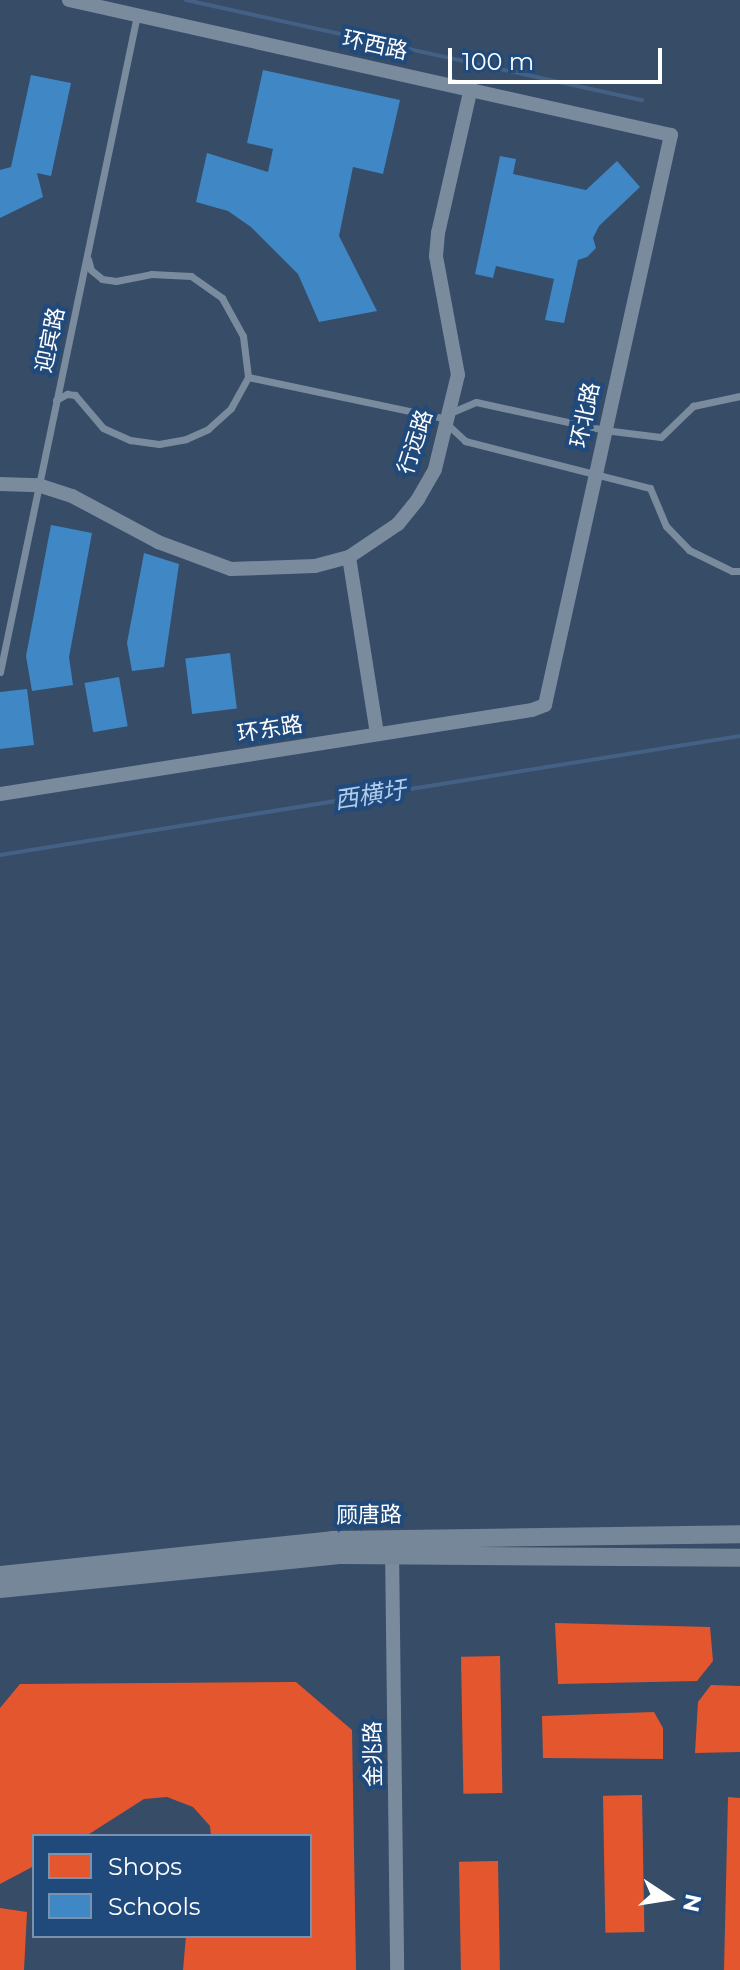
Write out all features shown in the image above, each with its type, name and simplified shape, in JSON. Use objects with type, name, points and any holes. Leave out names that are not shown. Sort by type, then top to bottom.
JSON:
[{"type":"main road","name":"顾唐路","points":[[0,1589],[339,1555],[392,1546],[740,1534]]},
{"type":"main road","name":"顾唐路","points":[[0,1575],[332,1540],[392,1546],[740,1558]]},
{"type":"street","name":"环西路","points":[[69,0],[671,135]]},
{"type":"street","name":"行远路","points":[[0,484],[38,485],[72,496],[158,542],[231,569],[315,566],[349,557],[398,524],[418,499],[435,469],[458,375],[436,256],[438,233],[471,88]]},
{"type":"street","name":"环北路","points":[[545,705],[671,135]]},
{"type":"street","points":[[349,557],[377,734]]},
{"type":"street","name":"环东路","points":[[0,794],[532,710],[545,705]]},
{"type":"street","name":"金兆路","points":[[392,1546],[397,1970]]},
{"type":"lane","name":"迎宾路","points":[[0,672],[137,15]]},
{"type":"lane","points":[[56,400],[67,394],[75,395],[103,428],[130,440],[159,444],[186,439],[208,429],[231,408],[248,377],[243,336],[222,298],[191,276],[151,274],[116,281],[102,279],[91,270],[86,256]]},
{"type":"lane","points":[[248,377],[447,418],[465,441],[650,488],[666,526],[689,550],[732,571],[740,571]]},
{"type":"lane","points":[[447,418],[476,402],[604,430],[661,437],[693,406],[740,396]]},
{"type":"building: Shops","points":[[555,1623],[710,1627],[713,1661],[697,1681],[558,1684]]},
{"type":"building: Shops","points":[[500,1656],[502,1793],[463,1794],[461,1657]]},
{"type":"building: Shops","points":[[296,1682],[352,1730],[356,1970],[183,1970],[186,1938],[312,1938],[312,1834],[211,1834],[210,1826],[193,1807],[167,1797],[144,1799],[89,1834],[32,1834],[32,1867],[0,1884],[0,1708],[20,1684]]},
{"type":"building: Shops","points":[[711,1685],[740,1686],[740,1752],[695,1753],[698,1702]]},
{"type":"building: Shops","points":[[654,1712],[663,1728],[663,1759],[543,1758],[542,1716]]},
{"type":"building: Shops","points":[[642,1795],[644,1932],[605,1933],[603,1796]]},
{"type":"building: Shops","points":[[728,1797],[740,1798],[740,1970],[724,1970]]},
{"type":"building: Shops","points":[[498,1861],[500,1970],[461,1970],[459,1862]]},
{"type":"building: Shops","points":[[0,1908],[27,1912],[24,1970],[0,1970]]},
{"type":"building: Schools","points":[[263,70],[400,100],[383,174],[353,167],[339,236],[377,311],[319,322],[298,274],[251,227],[228,211],[196,202],[207,153],[268,172],[273,149],[247,143]]},
{"type":"building: Schools","points":[[31,75],[71,83],[51,176],[37,173],[43,197],[0,218],[0,170],[11,167]]},
{"type":"building: Schools","points":[[500,156],[516,159],[513,174],[586,190],[617,161],[640,187],[599,226],[593,238],[596,248],[587,257],[578,260],[564,323],[545,320],[554,279],[496,266],[493,278],[475,274]]},
{"type":"building: Schools","points":[[51,525],[92,533],[69,657],[73,685],[32,691],[26,656]]},
{"type":"building: Schools","points":[[144,553],[179,564],[164,667],[132,671],[127,643]]},
{"type":"building: Schools","points":[[230,653],[237,709],[192,714],[185,658]]},
{"type":"building: Schools","points":[[119,677],[128,726],[93,732],[85,683]]},
{"type":"building: Schools","points":[[27,689],[34,745],[0,749],[0,692]]},
{"type":"waterway","points":[[186,0],[642,100]]},
{"type":"waterway","name":"西横圩","points":[[0,855],[740,736]]}]
